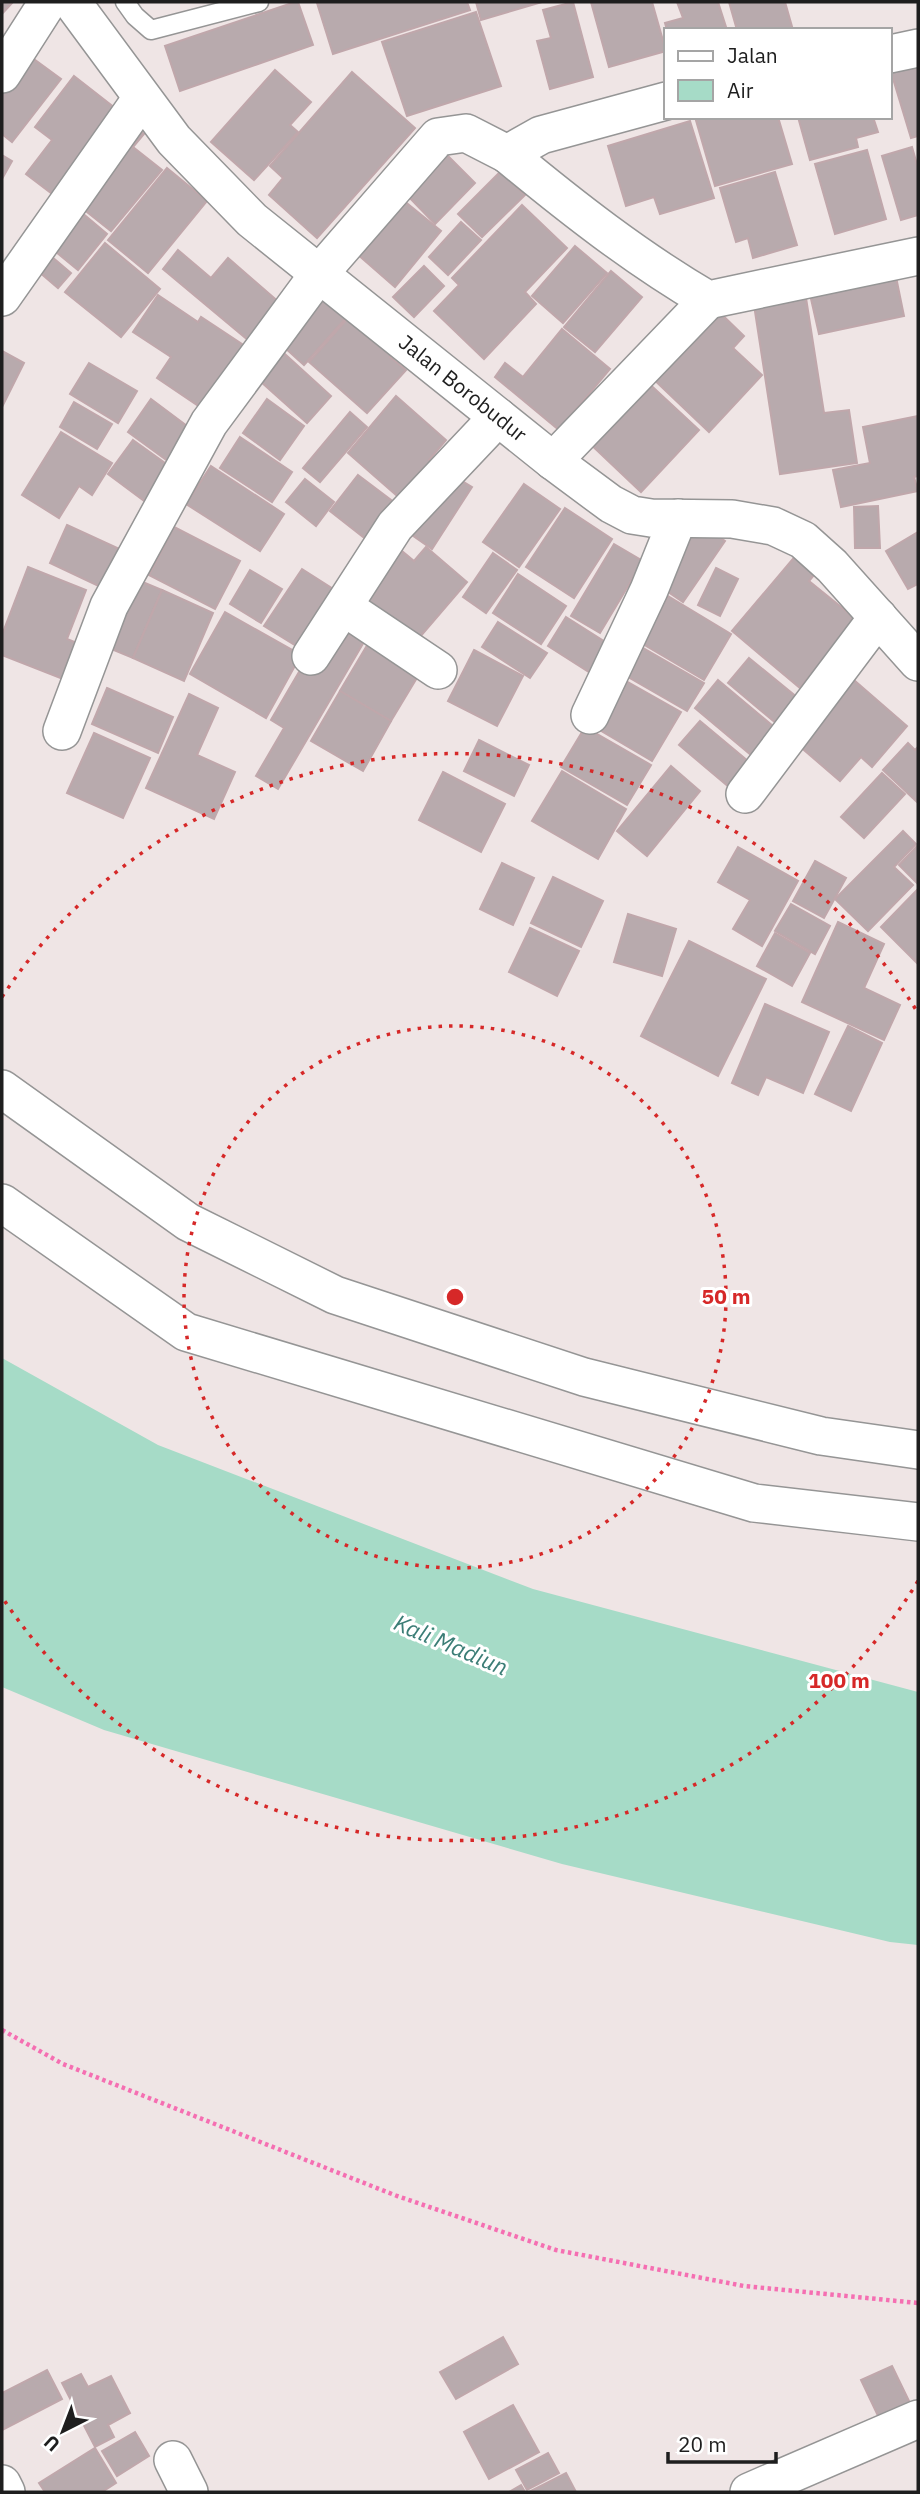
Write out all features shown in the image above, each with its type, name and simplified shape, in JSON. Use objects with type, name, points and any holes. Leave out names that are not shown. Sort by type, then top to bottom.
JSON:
[{"type":"street","points":[[2,74],[48,2]]},
{"type":"street","name":"Jalan Borobudur","points":[[72,2],[174,140],[252,220],[553,461],[611,504],[632,514],[651,518],[732,519],[759,523],[773,526],[803,540],[832,566],[918,662]]},
{"type":"street","points":[[892,54],[918,48]]},
{"type":"street","points":[[2,297],[142,98]]},
{"type":"street","points":[[508,154],[541,135],[664,102]]},
{"type":"street","points":[[62,731],[109,606],[209,424],[318,275],[438,137],[466,132],[508,154],[611,236],[672,279],[708,300]]},
{"type":"street","points":[[553,461],[708,300],[918,256]]},
{"type":"street","points":[[311,656],[395,526],[498,416]]},
{"type":"street","points":[[590,715],[654,580],[678,519]]},
{"type":"street","points":[[344,607],[438,670]]},
{"type":"street","points":[[745,794],[878,617]]},
{"type":"street","points":[[2,1089],[188,1222],[335,1295],[584,1377],[821,1436],[918,1450]]},
{"type":"street","points":[[2,1203],[186,1332],[754,1503],[918,1522]]},
{"type":"street","points":[[749,2492],[918,2418]]},
{"type":"street","points":[[173,2460],[189,2492]]},
{"type":"street","points":[[2,2484],[6,2492]]},
{"type":"lane","points":[[125,2],[135,16],[151,30],[260,2]]},
{"type":"path","points":[[2,2030],[63,2064],[397,2196],[556,2250],[744,2286],[918,2303]]},
{"type":"water","name":"Kali Madiun","points":[[2,1358],[158,1445],[533,1589],[918,1692],[918,1945],[890,1942],[562,1864],[104,1730],[2,1687]]},
{"type":"building","points":[[2,2],[13,2],[2,14]]},
{"type":"building","points":[[298,2],[313,45],[180,91],[165,46]]},
{"type":"building","points":[[467,2],[470,10],[333,54],[317,3]]},
{"type":"building","points":[[476,2],[542,2],[481,20]]},
{"type":"building","points":[[573,2],[593,77],[550,89],[537,41],[551,38],[543,10]]},
{"type":"building","points":[[591,2],[652,2],[664,52],[609,67]]},
{"type":"building","points":[[677,2],[718,2],[726,28],[666,28],[665,23],[683,18]]},
{"type":"building","points":[[729,2],[785,2],[792,28],[736,28]]},
{"type":"building","points":[[476,12],[501,86],[407,116],[382,42]]},
{"type":"building","points":[[27,54],[61,79],[12,142],[2,134],[2,88]]},
{"type":"building","points":[[918,65],[918,136],[911,138],[892,72]]},
{"type":"building","points":[[275,70],[311,102],[290,125],[298,132],[254,180],[211,142]]},
{"type":"building","points":[[352,72],[415,128],[317,238],[269,195],[283,178],[270,166]]},
{"type":"building","points":[[74,76],[120,112],[55,196],[26,174],[52,140],[35,127]]},
{"type":"building","points":[[696,119],[779,119],[792,164],[715,186]]},
{"type":"building","points":[[799,119],[874,119],[878,132],[856,138],[858,147],[810,160]]},
{"type":"building","points":[[690,121],[714,198],[660,214],[654,197],[626,206],[608,146]]},
{"type":"building","points":[[133,126],[144,134],[133,147],[162,170],[111,231],[72,200]]},
{"type":"building","points":[[912,147],[918,168],[918,215],[901,220],[882,156]]},
{"type":"building","points":[[867,150],[886,219],[835,234],[815,164]]},
{"type":"building","points":[[445,153],[475,183],[435,224],[405,193]]},
{"type":"building","points":[[2,155],[12,161],[2,179]]},
{"type":"building","points":[[167,168],[207,201],[148,273],[108,240]]},
{"type":"building","points":[[501,171],[525,195],[482,237],[458,214]]},
{"type":"building","points":[[775,172],[797,245],[753,258],[748,238],[736,242],[720,188]]},
{"type":"building","points":[[403,200],[441,231],[395,287],[357,254]]},
{"type":"building","points":[[522,205],[567,248],[525,292],[536,304],[484,359],[434,311],[459,285],[452,278]]},
{"type":"building","points":[[75,207],[107,234],[78,270],[45,243]]},
{"type":"building","points":[[461,222],[481,240],[448,275],[429,257]]},
{"type":"building","points":[[105,243],[160,289],[121,337],[65,292]]},
{"type":"building","points":[[575,246],[607,273],[563,323],[532,296]]},
{"type":"building","points":[[178,250],[211,278],[228,258],[280,303],[248,340],[163,269]]},
{"type":"building","points":[[45,251],[71,273],[58,288],[32,266]]},
{"type":"building","points":[[424,266],[444,286],[414,317],[393,297]]},
{"type":"building","points":[[611,271],[642,297],[595,352],[564,327]]},
{"type":"building","points":[[895,272],[904,316],[819,334],[809,290]]},
{"type":"building","points":[[323,282],[354,309],[304,365],[274,338]]},
{"type":"building","points":[[158,295],[198,322],[201,317],[245,346],[203,409],[157,378],[171,357],[133,332]]},
{"type":"building","points":[[806,298],[824,413],[849,410],[857,463],[780,474],[754,305]]},
{"type":"building","points":[[712,305],[744,336],[733,348],[762,375],[709,432],[648,374]]},
{"type":"building","points":[[355,310],[399,348],[390,357],[406,370],[367,413],[309,362]]},
{"type":"building","points":[[562,329],[610,369],[559,430],[495,377],[505,363],[523,377]]},
{"type":"building","points":[[275,345],[331,396],[307,423],[250,372]]},
{"type":"building","points":[[2,351],[24,363],[2,407]]},
{"type":"building","points":[[89,363],[137,391],[118,423],[70,394]]},
{"type":"building","points":[[643,378],[699,430],[641,492],[586,440]]},
{"type":"building","points":[[396,396],[446,440],[429,460],[442,471],[411,508],[348,453]]},
{"type":"building","points":[[151,399],[195,432],[172,464],[128,432]]},
{"type":"building","points":[[267,399],[304,426],[280,460],[243,433]]},
{"type":"building","points":[[74,402],[112,424],[97,449],[60,427]]},
{"type":"building","points":[[350,412],[367,427],[320,482],[303,468]]},
{"type":"building","points":[[918,416],[918,476],[914,477],[918,491],[841,507],[833,470],[870,463],[863,427]]},
{"type":"building","points":[[61,432],[112,463],[92,495],[79,486],[59,518],[22,495]]},
{"type":"building","points":[[240,437],[292,472],[272,502],[220,468]]},
{"type":"building","points":[[133,440],[172,468],[147,503],[108,474]]},
{"type":"building","points":[[211,466],[284,514],[260,551],[186,504]]},
{"type":"building","points":[[449,473],[472,487],[432,549],[409,533]]},
{"type":"building","points":[[358,475],[395,503],[367,540],[330,511]]},
{"type":"building","points":[[305,479],[334,502],[316,526],[286,502]]},
{"type":"building","points":[[524,484],[560,509],[519,567],[483,542]]},
{"type":"building","points":[[878,506],[880,548],[855,548],[854,507]]},
{"type":"building","points":[[565,508],[612,539],[574,598],[526,567]]},
{"type":"building","points":[[698,522],[725,541],[683,602],[655,583]]},
{"type":"building","points":[[67,525],[126,552],[109,591],[50,563]]},
{"type":"building","points":[[174,527],[240,561],[215,609],[149,575]]},
{"type":"building","points":[[918,532],[918,584],[908,589],[886,551]]},
{"type":"building","points":[[614,544],[643,561],[600,633],[571,616]]},
{"type":"building","points":[[396,546],[414,561],[426,547],[467,582],[413,645],[355,596]]},
{"type":"building","points":[[803,547],[823,564],[809,581],[857,620],[800,688],[732,631]]},
{"type":"building","points":[[493,553],[517,570],[486,613],[463,597]]},
{"type":"building","points":[[28,567],[86,590],[67,639],[82,645],[68,681],[2,655],[2,635]]},
{"type":"building","points":[[716,568],[738,579],[720,616],[698,605]]},
{"type":"building","points":[[302,569],[338,592],[301,649],[264,626]]},
{"type":"building","points":[[250,570],[282,589],[261,623],[230,604]]},
{"type":"building","points":[[518,574],[566,606],[541,644],[493,613]]},
{"type":"building","points":[[133,578],[162,590],[133,658],[104,646]]},
{"type":"building","points":[[162,590],[213,613],[184,681],[133,658]]},
{"type":"building","points":[[668,596],[731,634],[704,680],[641,643]]},
{"type":"building","points":[[225,612],[301,655],[266,718],[190,674]]},
{"type":"building","points":[[566,617],[607,643],[589,672],[548,646]]},
{"type":"building","points":[[330,619],[365,640],[278,789],[256,776],[284,728],[271,720]]},
{"type":"building","points":[[498,622],[547,653],[530,678],[482,647]]},
{"type":"building","points":[[369,642],[421,671],[391,721],[340,691]]},
{"type":"building","points":[[638,645],[704,683],[687,711],[621,673]]},
{"type":"building","points":[[474,650],[523,676],[497,726],[448,701]]},
{"type":"building","points":[[749,658],[804,703],[783,729],[728,683]]},
{"type":"building","points":[[847,674],[907,726],[872,767],[861,757],[840,781],[791,739]]},
{"type":"building","points":[[619,677],[681,712],[652,761],[591,725]]},
{"type":"building","points":[[718,680],[780,732],[757,760],[695,708]]},
{"type":"building","points":[[107,688],[173,717],[158,753],[92,724]]},
{"type":"building","points":[[340,691],[391,721],[363,771],[311,741]]},
{"type":"building","points":[[189,694],[218,708],[197,755],[235,772],[214,819],[146,788]]},
{"type":"building","points":[[700,721],[749,762],[729,787],[679,745]]},
{"type":"building","points":[[585,727],[651,765],[627,805],[561,767]]},
{"type":"building","points":[[94,733],[150,758],[123,818],[67,793]]},
{"type":"building","points":[[479,740],[529,765],[514,796],[464,771]]},
{"type":"building","points":[[908,743],[915,750],[918,747],[918,803],[883,770]]},
{"type":"building","points":[[671,766],[700,791],[647,856],[617,831]]},
{"type":"building","points":[[562,771],[626,809],[598,859],[532,821]]},
{"type":"building","points":[[443,772],[505,804],[481,852],[419,820]]},
{"type":"building","points":[[882,773],[905,794],[864,838],[841,817]]},
{"type":"building","points":[[903,831],[916,844],[894,867],[913,885],[868,931],[835,899]]},
{"type":"building","points":[[918,845],[918,884],[899,865]]},
{"type":"building","points":[[738,847],[798,881],[762,946],[733,929],[750,900],[718,882]]},
{"type":"building","points":[[815,861],[846,878],[824,918],[793,901]]},
{"type":"building","points":[[502,863],[534,878],[513,925],[480,909]]},
{"type":"building","points":[[553,877],[603,901],[581,947],[531,923]]},
{"type":"building","points":[[918,889],[918,961],[917,963],[881,927]]},
{"type":"building","points":[[791,904],[830,926],[815,954],[775,931]]},
{"type":"building","points":[[628,914],[676,929],[662,976],[614,962]]},
{"type":"building","points":[[838,922],[884,944],[864,988],[900,1005],[884,1040],[802,1002]]},
{"type":"building","points":[[530,928],[579,951],[557,996],[509,972]]},
{"type":"building","points":[[775,933],[810,953],[792,986],[757,966]]},
{"type":"building","points":[[689,941],[766,979],[718,1076],[641,1036]]},
{"type":"building","points":[[765,1004],[829,1032],[803,1093],[766,1077],[758,1095],[732,1083]]},
{"type":"building","points":[[848,1026],[882,1043],[851,1111],[815,1094]]},
{"type":"building","points":[[503,2337],[518,2364],[456,2399],[440,2372]]},
{"type":"building","points":[[892,2366],[910,2403],[879,2418],[861,2380]]},
{"type":"building","points":[[47,2370],[62,2399],[2,2430],[2,2393]]},
{"type":"building","points":[[81,2374],[88,2387],[111,2376],[130,2413],[108,2425],[114,2437],[95,2447],[62,2383]]},
{"type":"building","points":[[513,2405],[539,2452],[489,2479],[464,2432]]},
{"type":"building","points":[[135,2432],[149,2456],[117,2476],[102,2451]]},
{"type":"building","points":[[95,2448],[116,2483],[102,2492],[45,2492],[39,2483]]},
{"type":"building","points":[[548,2453],[559,2473],[527,2490],[516,2470]]},
{"type":"building","points":[[566,2473],[576,2492],[529,2492]]},
{"type":"building","points":[[521,2485],[525,2492],[509,2492]]}]
